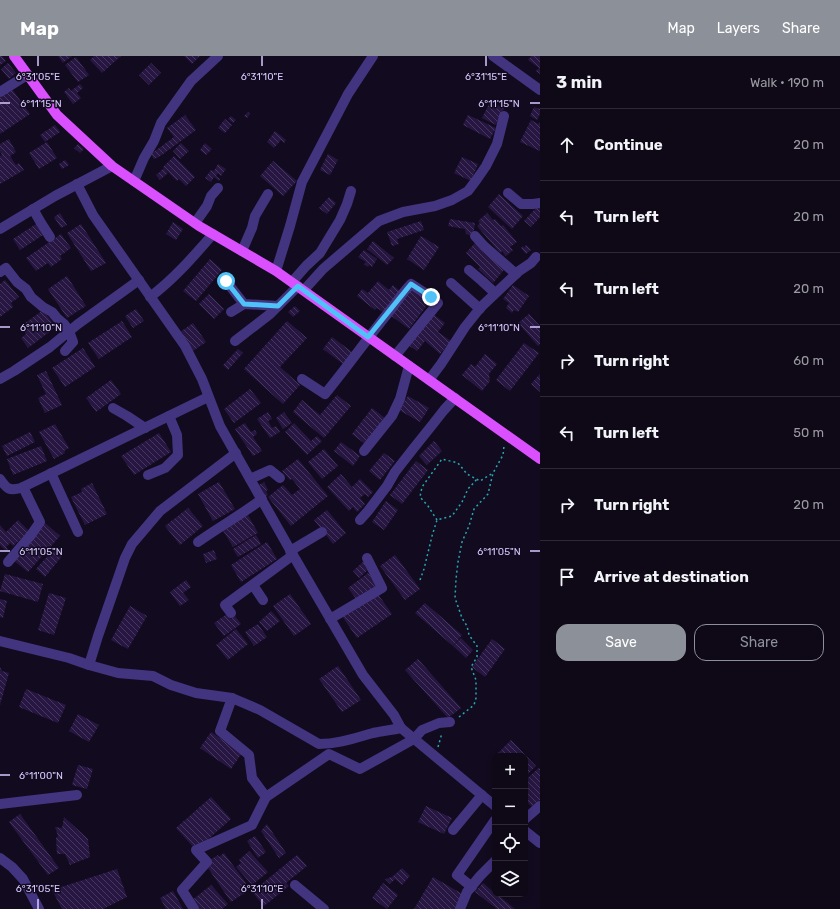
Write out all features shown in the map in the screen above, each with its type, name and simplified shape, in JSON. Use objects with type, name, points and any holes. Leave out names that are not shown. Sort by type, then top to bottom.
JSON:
[{"type":"main road","points":[[16,57],[27,75],[57,115],[112,166],[195,223],[276,271],[298,286],[540,459]]},
{"type":"street","points":[[134,181],[144,158],[154,141],[161,122],[191,81],[218,56]]},
{"type":"street","points":[[276,271],[302,182],[348,94],[373,56]]},
{"type":"street","points":[[493,56],[540,90]]},
{"type":"street","points":[[0,92],[27,75]]},
{"type":"street","points":[[235,341],[270,314],[298,286],[323,269],[379,221],[403,212],[435,206],[452,200],[468,191],[486,166],[497,144],[504,116]]},
{"type":"street","points":[[0,229],[77,184],[112,166]]},
{"type":"street","points":[[77,184],[93,215],[185,346],[202,379],[220,426],[363,675],[394,715],[401,728],[492,803]]},
{"type":"street","points":[[195,223],[207,206],[211,196],[218,188]]},
{"type":"street","points":[[298,286],[306,266],[320,253],[340,220],[351,190]]},
{"type":"street","points":[[508,193],[521,204],[540,203]]},
{"type":"street","points":[[242,251],[252,228],[255,216],[268,194]]},
{"type":"street","points":[[33,209],[50,237]]},
{"type":"street","points":[[150,297],[164,287],[213,234]]},
{"type":"street","points":[[475,236],[484,246],[516,274]]},
{"type":"street","points":[[429,380],[465,327],[480,309],[495,293],[519,271],[531,263],[536,257]]},
{"type":"street","points":[[0,272],[6,268],[32,297],[43,307],[52,312],[64,324],[69,331],[73,342],[65,351]]},
{"type":"street","points":[[469,270],[495,293]]},
{"type":"street","points":[[0,378],[14,371],[50,346],[139,280]]},
{"type":"street","points":[[226,281],[244,304]]},
{"type":"street","points":[[451,283],[480,309]]},
{"type":"street","points":[[302,379],[325,394],[346,369],[368,337],[411,284],[438,303],[395,356]]},
{"type":"street","points":[[231,312],[244,304],[278,306]]},
{"type":"street","points":[[364,451],[392,416],[400,399],[409,366]]},
{"type":"street","points":[[0,479],[7,488],[13,490],[23,487],[208,397]]},
{"type":"street","points":[[360,520],[387,486],[395,472],[455,398]]},
{"type":"street","points":[[113,408],[145,428]]},
{"type":"street","points":[[148,475],[165,468],[178,455],[177,435],[169,416]]},
{"type":"street","points":[[89,665],[125,558],[132,544],[160,511],[236,453]]},
{"type":"street","points":[[250,479],[270,470],[280,478]]},
{"type":"street","points":[[51,473],[78,532]]},
{"type":"street","points":[[8,562],[40,522],[23,487]]},
{"type":"street","points":[[198,542],[220,526],[245,512],[262,499]]},
{"type":"street","points":[[230,614],[225,605],[253,585],[292,553],[322,532]]},
{"type":"street","points":[[330,619],[382,588],[367,558]]},
{"type":"street","points":[[253,585],[263,600]]},
{"type":"street","points":[[0,641],[69,658],[118,673],[153,676],[170,685],[196,693],[232,698],[260,710],[319,744],[329,744],[351,740],[375,733],[401,728]]},
{"type":"street","points":[[232,698],[220,731],[249,756],[252,778],[266,797]]},
{"type":"street","points":[[194,909],[182,890],[207,862],[196,850],[252,825],[266,797],[329,754],[360,769],[414,739],[422,730],[439,723],[450,722]]},
{"type":"street","points":[[0,804],[77,795]]},
{"type":"street","points":[[454,830],[482,795]]},
{"type":"street","points":[[528,816],[540,806]]},
{"type":"street","points":[[472,887],[456,875],[492,824]]},
{"type":"street","points":[[528,833],[540,843]]},
{"type":"street","points":[[0,858],[12,867],[23,879],[39,909]]},
{"type":"street","points":[[460,909],[467,892],[492,864]]},
{"type":"street","points":[[295,885],[324,909]]},
{"type":"path","points":[[435,757],[443,732],[450,722],[474,705],[476,698],[476,680],[471,667],[477,657],[477,646],[469,635],[455,598],[456,579],[462,542],[474,509],[488,494],[493,473],[503,455],[508,436]]},
{"type":"path","points":[[438,520],[420,497],[422,487],[442,459],[458,463],[467,474],[480,481],[493,473]]},
{"type":"path","points":[[438,520],[452,516],[462,502],[468,489],[476,479]]},
{"type":"path","points":[[420,580],[438,520]]},
{"type":"building","points":[[0,56],[2,56],[6,61],[0,65]]},
{"type":"building","points":[[58,56],[72,56],[63,63]]},
{"type":"building","points":[[94,56],[121,56],[102,73],[90,60]]},
{"type":"building","points":[[184,56],[200,56],[192,64]]},
{"type":"building","points":[[531,56],[540,56],[540,74],[536,71],[539,68],[528,60]]},
{"type":"building","points":[[76,57],[89,75],[78,82],[65,65]]},
{"type":"building","points":[[8,63],[16,73],[9,79],[1,69]]},
{"type":"building","points":[[151,63],[161,73],[149,85],[139,75]]},
{"type":"building","points":[[80,84],[83,88],[77,93],[81,98],[73,104],[64,92],[69,88],[71,91]]},
{"type":"building","points":[[12,89],[30,114],[0,134],[0,97]]},
{"type":"building","points":[[490,102],[504,108],[496,125],[482,118]]},
{"type":"building","points":[[534,107],[540,109],[540,114],[537,120],[530,116]]},
{"type":"building","points":[[248,112],[250,114],[247,118],[244,116]]},
{"type":"building","points":[[185,115],[196,130],[154,159],[151,154],[174,137],[167,128]]},
{"type":"building","points":[[468,115],[496,128],[490,139],[463,125]]},
{"type":"building","points":[[231,116],[236,120],[233,123],[228,119]]},
{"type":"building","points":[[225,119],[232,125],[225,133],[218,128]]},
{"type":"building","points":[[531,120],[538,124],[540,122],[540,151],[520,142]]},
{"type":"building","points":[[55,125],[60,132],[45,142],[40,135]]},
{"type":"building","points":[[275,131],[286,140],[284,143],[281,140],[274,148],[267,142]]},
{"type":"building","points":[[9,139],[16,152],[10,156],[16,165],[19,163],[24,170],[0,184],[0,156],[2,155],[0,151],[0,144]]},
{"type":"building","points":[[47,142],[57,158],[39,169],[29,153]]},
{"type":"building","points":[[181,143],[189,151],[180,159],[173,151]]},
{"type":"building","points":[[205,143],[212,149],[206,155],[200,150]]},
{"type":"building","points":[[78,144],[84,149],[80,153],[74,148]]},
{"type":"building","points":[[328,154],[338,160],[330,175],[320,170]]},
{"type":"building","points":[[174,156],[195,177],[186,186],[179,179],[177,181],[163,167]]},
{"type":"building","points":[[462,157],[478,164],[471,181],[454,173]]},
{"type":"building","points":[[65,160],[69,165],[62,169],[59,164]]},
{"type":"building","points":[[273,161],[297,181],[283,196],[260,176]]},
{"type":"building","points":[[218,164],[226,169],[221,176],[218,173],[216,176],[220,179],[219,181],[214,177],[211,182],[205,178],[211,170],[214,171]]},
{"type":"building","points":[[164,168],[168,173],[160,180],[156,175]]},
{"type":"building","points":[[499,194],[523,216],[512,229],[488,207]]},
{"type":"building","points":[[329,197],[336,203],[327,214],[319,208]]},
{"type":"building","points":[[538,206],[540,208],[540,217],[531,227],[524,221]]},
{"type":"building","points":[[60,213],[67,225],[61,228],[54,217]]},
{"type":"building","points":[[487,213],[501,226],[503,225],[517,242],[510,247],[513,250],[506,256],[502,251],[500,253],[477,226],[480,223],[478,221]]},
{"type":"building","points":[[450,219],[475,223],[473,236],[466,234],[465,229],[448,226]]},
{"type":"building","points":[[421,221],[424,230],[397,239],[399,244],[392,246],[387,232]]},
{"type":"building","points":[[173,222],[183,229],[176,240],[166,234]]},
{"type":"building","points":[[36,224],[43,235],[20,250],[13,239]]},
{"type":"building","points":[[81,224],[106,263],[91,271],[67,233]]},
{"type":"building","points":[[61,234],[71,248],[60,256],[62,259],[51,267],[48,263],[36,271],[26,258]]},
{"type":"building","points":[[421,236],[439,247],[424,270],[407,259]]},
{"type":"building","points":[[373,241],[394,258],[387,265],[367,249]]},
{"type":"building","points":[[475,243],[504,270],[493,283],[478,269],[480,267],[466,253]]},
{"type":"building","points":[[526,245],[531,250],[526,254],[521,248],[523,246],[524,248]]},
{"type":"building","points":[[364,250],[377,259],[372,267],[369,265],[368,267],[364,264],[366,262],[358,257]]},
{"type":"building","points":[[210,259],[222,270],[196,301],[183,291]]},
{"type":"building","points":[[67,276],[86,306],[67,318],[48,289]]},
{"type":"building","points":[[5,280],[19,297],[11,303],[13,307],[0,317],[0,284]]},
{"type":"building","points":[[378,281],[389,290],[393,285],[400,291],[383,312],[377,308],[375,310],[357,296],[362,289],[368,293]]},
{"type":"building","points":[[513,285],[529,296],[518,312],[514,310],[512,313],[506,308],[509,303],[503,299]]},
{"type":"building","points":[[411,286],[431,300],[409,329],[390,315]]},
{"type":"building","points":[[209,294],[224,309],[214,319],[199,304]]},
{"type":"building","points":[[295,306],[300,311],[293,317],[288,312]]},
{"type":"building","points":[[136,309],[144,321],[133,328],[125,316]]},
{"type":"building","points":[[43,310],[56,327],[28,348],[21,338],[26,334],[21,326]]},
{"type":"building","points":[[433,314],[445,323],[438,332],[451,341],[440,354],[425,341],[417,351],[408,345]]},
{"type":"building","points":[[529,314],[540,326],[540,344],[538,346],[518,323]]},
{"type":"building","points":[[122,321],[132,337],[99,359],[88,343]]},
{"type":"building","points":[[287,321],[307,338],[280,367],[300,385],[283,404],[244,369]]},
{"type":"building","points":[[193,323],[206,342],[193,351],[180,332]]},
{"type":"building","points":[[332,337],[352,352],[343,364],[323,349]]},
{"type":"building","points":[[524,343],[539,353],[510,391],[496,380]]},
{"type":"building","points":[[83,348],[95,367],[65,387],[52,368]]},
{"type":"building","points":[[238,349],[243,353],[228,370],[223,365]]},
{"type":"building","points":[[485,354],[497,364],[489,374],[490,381],[482,391],[462,375],[471,364],[475,367]]},
{"type":"building","points":[[46,371],[62,405],[45,413],[38,398],[46,394],[37,375]]},
{"type":"building","points":[[540,374],[540,392],[531,384]]},
{"type":"building","points":[[111,380],[121,394],[96,412],[86,398]]},
{"type":"building","points":[[250,389],[261,403],[234,423],[224,409]]},
{"type":"building","points":[[337,395],[351,406],[324,438],[293,412],[302,400],[320,415]]},
{"type":"building","points":[[408,396],[429,408],[420,422],[399,410]]},
{"type":"building","points":[[372,408],[385,418],[365,444],[352,434]]},
{"type":"building","points":[[268,412],[272,419],[268,421],[272,428],[276,426],[280,432],[270,438],[257,419]]},
{"type":"building","points":[[284,412],[292,423],[283,429],[276,418]]},
{"type":"building","points":[[245,423],[251,432],[255,430],[257,434],[253,437],[262,451],[253,456],[235,429]]},
{"type":"building","points":[[294,423],[311,441],[317,436],[322,441],[307,455],[285,432]]},
{"type":"building","points":[[55,424],[69,448],[64,451],[65,453],[54,459],[39,432]]},
{"type":"building","points":[[30,432],[35,442],[7,456],[2,446]]},
{"type":"building","points":[[159,433],[171,452],[134,475],[121,456]]},
{"type":"building","points":[[434,441],[442,451],[427,465],[419,456]]},
{"type":"building","points":[[341,442],[360,456],[353,466],[334,451]]},
{"type":"building","points":[[41,446],[47,461],[13,475],[7,459]]},
{"type":"building","points":[[324,449],[338,466],[322,479],[308,462]]},
{"type":"building","points":[[384,453],[395,461],[380,480],[369,471]]},
{"type":"building","points":[[298,459],[328,496],[291,526],[268,497],[283,485],[292,495],[300,489],[292,479],[290,480],[282,471]]},
{"type":"building","points":[[416,461],[428,470],[402,504],[390,495]]},
{"type":"building","points":[[341,474],[352,487],[360,479],[373,492],[368,497],[365,494],[360,498],[365,504],[357,512],[353,507],[349,511],[327,487]]},
{"type":"building","points":[[219,482],[235,509],[213,521],[198,494]]},
{"type":"building","points":[[264,482],[268,490],[266,491],[268,495],[264,497],[257,486]]},
{"type":"building","points":[[92,483],[107,514],[85,525],[71,497],[82,492],[81,489]]},
{"type":"building","points":[[386,501],[398,510],[384,530],[372,522]]},
{"type":"building","points":[[188,508],[203,526],[180,545],[165,526]]},
{"type":"building","points":[[327,510],[346,533],[333,544],[314,520]]},
{"type":"building","points":[[248,515],[258,533],[233,547],[222,529]]},
{"type":"building","points":[[18,520],[29,531],[13,546],[10,543],[6,547],[8,549],[6,551],[0,545],[0,525],[6,532]]},
{"type":"building","points":[[45,523],[60,536],[28,572],[13,560]]},
{"type":"building","points":[[256,535],[261,544],[238,557],[233,549]]},
{"type":"building","points":[[267,542],[277,559],[241,582],[231,565]]},
{"type":"building","points":[[55,548],[63,555],[45,577],[36,569]]},
{"type":"building","points":[[214,550],[217,559],[206,563],[203,554]]},
{"type":"building","points":[[395,555],[420,589],[405,600],[380,566]]},
{"type":"building","points":[[364,561],[370,568],[359,578],[353,571]]},
{"type":"building","points":[[368,573],[377,585],[357,600],[348,588]]},
{"type":"building","points":[[5,574],[43,584],[38,602],[0,591]]},
{"type":"building","points":[[186,580],[191,587],[183,593],[189,600],[180,606],[170,592]]},
{"type":"building","points":[[49,593],[66,598],[54,635],[38,630]]},
{"type":"building","points":[[377,593],[392,614],[357,638],[342,616]]},
{"type":"building","points":[[290,594],[311,624],[294,636],[273,606]]},
{"type":"building","points":[[0,599],[7,601],[3,618],[0,617]]},
{"type":"building","points":[[425,603],[462,635],[453,646],[415,613]]},
{"type":"building","points":[[130,606],[147,616],[128,649],[111,640]]},
{"type":"building","points":[[271,611],[280,621],[267,631],[259,622]]},
{"type":"building","points":[[227,614],[231,619],[235,616],[241,624],[224,636],[214,623]]},
{"type":"building","points":[[258,624],[267,637],[254,646],[245,632]]},
{"type":"building","points":[[236,629],[248,644],[228,660],[216,645]]},
{"type":"building","points":[[461,638],[473,650],[466,658],[453,646]]},
{"type":"building","points":[[492,639],[505,649],[485,677],[472,667]]},
{"type":"building","points":[[418,659],[461,708],[448,718],[405,670]]},
{"type":"building","points":[[338,666],[361,700],[342,712],[319,679]]},
{"type":"building","points":[[0,667],[2,671],[9,673],[0,705]]},
{"type":"building","points":[[26,689],[66,705],[58,723],[19,707]]},
{"type":"building","points":[[78,714],[99,725],[89,742],[69,731]]},
{"type":"building","points":[[211,732],[242,753],[231,769],[200,748]]},
{"type":"building","points":[[511,740],[524,753],[498,753]]},
{"type":"building","points":[[528,758],[536,766],[528,774]]},
{"type":"building","points":[[78,765],[93,769],[87,789],[72,785]]},
{"type":"building","points":[[539,768],[540,769],[540,800],[532,807],[528,803],[528,777]]},
{"type":"building","points":[[211,797],[231,819],[196,850],[176,828]]},
{"type":"building","points":[[426,806],[452,818],[444,834],[418,822]]},
{"type":"building","points":[[20,814],[59,868],[48,875],[9,822]]},
{"type":"building","points":[[64,817],[88,839],[90,857],[70,865],[65,854],[57,854],[56,838],[58,836],[55,827],[62,828]]},
{"type":"building","points":[[267,824],[286,853],[279,858],[261,831]]},
{"type":"building","points":[[255,836],[266,852],[258,858],[247,841]]},
{"type":"building","points":[[249,851],[268,872],[252,885],[236,867],[241,863],[239,860]]},
{"type":"building","points":[[224,853],[246,883],[246,892],[231,902],[208,868],[211,866],[207,862]]},
{"type":"building","points":[[297,855],[307,866],[286,883],[289,886],[264,906],[252,892]]},
{"type":"building","points":[[402,868],[410,876],[402,885],[395,879],[390,884],[385,879],[392,877]]},
{"type":"building","points":[[117,869],[127,897],[103,909],[62,909],[52,890]]},
{"type":"building","points":[[433,877],[464,895],[456,909],[414,909]]},
{"type":"building","points":[[383,883],[398,895],[387,909],[372,898]]},
{"type":"building","points":[[483,883],[492,890],[492,897],[501,897],[515,909],[497,909],[475,892]]},
{"type":"building","points":[[211,885],[228,904],[222,909],[199,909],[191,901]]},
{"type":"building","points":[[173,891],[183,909],[166,909],[160,898]]},
{"type":"route","points":[[226,281],[244,304],[278,306],[298,286],[368,337],[411,284],[431,297]]}]
